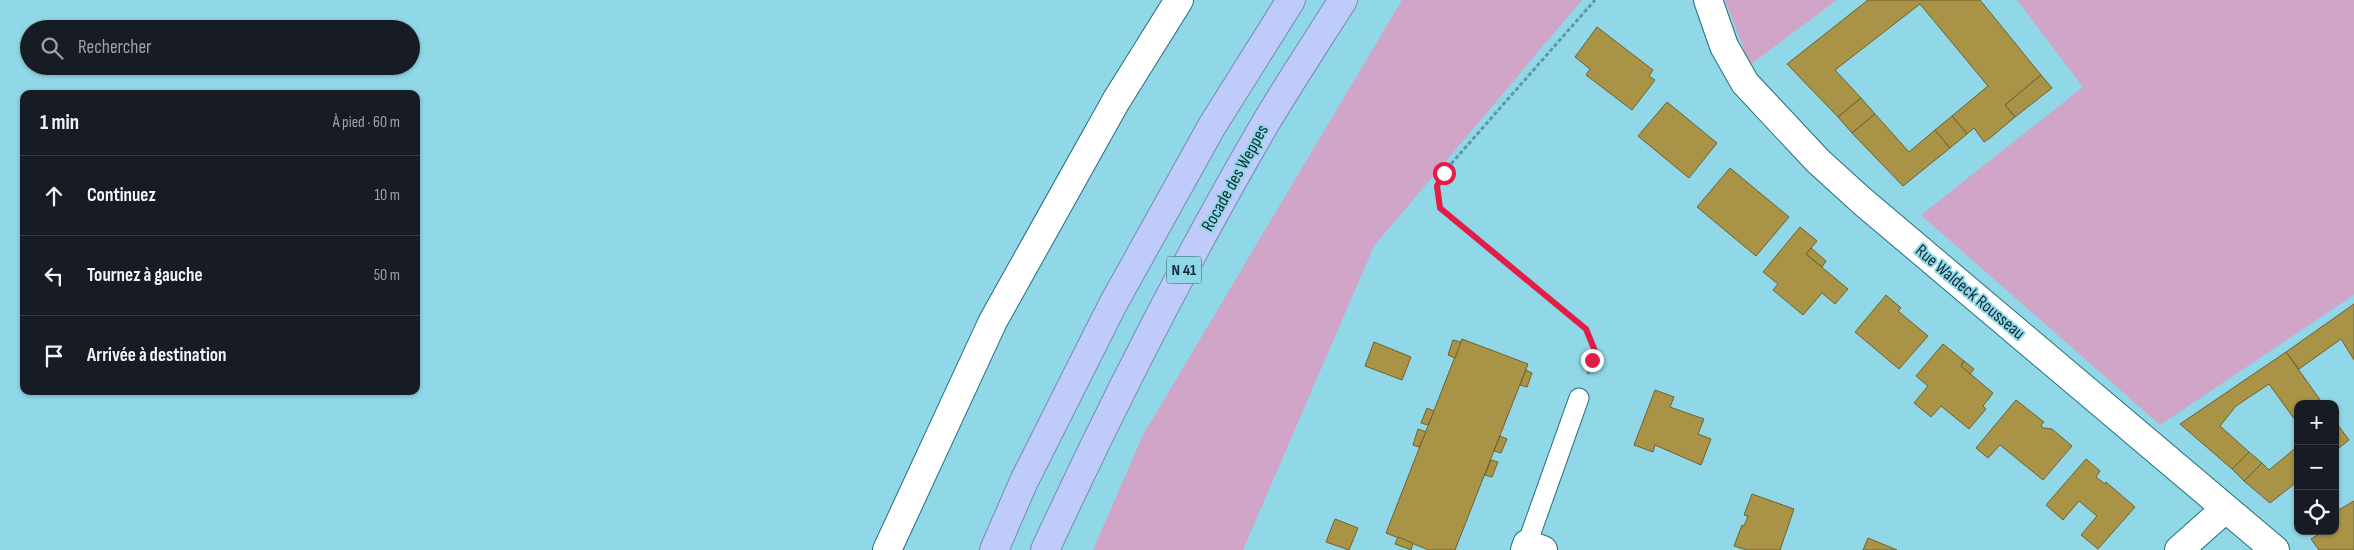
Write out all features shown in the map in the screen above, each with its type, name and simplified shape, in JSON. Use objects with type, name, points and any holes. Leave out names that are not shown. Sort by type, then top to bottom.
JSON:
[{"type":"highway","name":"N 41","points":[[994,550],[1024,481],[1113,304],[1212,126],[1292,0]]},
{"type":"highway","name":"Rocade des Weppes","points":[[1045,550],[1088,457],[1160,312],[1265,124],[1344,0]]},
{"type":"street","points":[[887,550],[993,320],[1116,101],[1179,0]]},
{"type":"street","name":"Rue Waldeck Rousseau","points":[[1708,0],[1724,46],[1746,83],[1818,161],[1848,189],[2224,509],[2275,550]]},
{"type":"street","points":[[2179,550],[2224,509]]},
{"type":"lane","points":[[1532,548],[1579,398]]},
{"type":"path","points":[[1579,398],[1595,351],[1586,329],[1440,208],[1437,186],[1444,173],[1595,0]]},
{"type":"shaded area","points":[[1402,0],[1582,0],[1374,246],[1243,550],[1093,550],[1143,435]]},
{"type":"shaded area","points":[[1725,0],[1837,0],[1750,65]]},
{"type":"shaded area","points":[[2017,0],[2354,0],[2354,295],[2160,425],[1921,215],[2083,87]]},
{"type":"building","points":[[1868,0],[1980,0],[2041,75],[2005,105],[2015,117],[1990,138],[1984,142],[1974,128],[1967,134],[1952,116],[1988,86],[1920,4],[1835,70],[1861,98],[1838,117],[1787,64]]},
{"type":"building","points":[[1597,27],[1653,70],[1649,76],[1655,80],[1632,110],[1586,75],[1590,69],[1575,57]]},
{"type":"building","points":[[2041,75],[2052,88],[2015,117],[2005,105]]},
{"type":"building","points":[[1861,98],[1875,114],[1852,133],[1838,117]]},
{"type":"building","points":[[1667,102],[1717,143],[1689,178],[1638,136]]},
{"type":"building","points":[[1875,114],[1909,152],[1935,130],[1950,148],[1903,186],[1852,133]]},
{"type":"building","points":[[1952,116],[1967,134],[1950,148],[1935,130]]},
{"type":"building","points":[[1730,168],[1789,217],[1756,256],[1697,207]]},
{"type":"building","points":[[1800,227],[1817,241],[1806,254],[1848,289],[1835,304],[1822,293],[1803,315],[1773,290],[1778,284],[1763,272]]},
{"type":"building","points":[[1811,248],[1826,261],[1822,267],[1806,254]]},
{"type":"building","points":[[1886,295],[1901,308],[1898,311],[1928,336],[1899,369],[1855,332]]},
{"type":"building","points":[[2354,304],[2354,360],[2341,339],[2299,369],[2286,352]]},
{"type":"building","points":[[1462,339],[1528,364],[1455,550],[1429,550],[1386,533]]},
{"type":"building","points":[[1453,340],[1461,342],[1455,358],[1448,355]]},
{"type":"building","points":[[1374,342],[1411,357],[1402,380],[1365,366]]},
{"type":"building","points":[[1943,344],[1964,361],[1961,366],[1993,393],[1983,406],[1986,409],[1969,429],[1941,406],[1931,417],[1914,403],[1928,386],[1916,376]]},
{"type":"building","points":[[2286,352],[2320,400],[2294,400],[2294,418],[2269,384],[2236,406],[2220,426],[2249,452],[2232,469],[2180,424]]},
{"type":"building","points":[[1964,361],[1974,369],[1970,374],[1961,366]]},
{"type":"building","points":[[1526,370],[1532,373],[1527,387],[1520,385]]},
{"type":"building","points":[[1655,390],[1674,397],[1670,407],[1704,419],[1698,434],[1711,439],[1701,465],[1655,445],[1653,452],[1634,445]]},
{"type":"building","points":[[2016,400],[2044,422],[2041,425],[2043,428],[2052,429],[2072,446],[2043,480],[2000,445],[1988,458],[1976,448]]},
{"type":"building","points":[[1427,408],[1434,411],[1428,425],[1421,423]]},
{"type":"building","points":[[2339,426],[2349,440],[2339,448]]},
{"type":"building","points":[[1418,429],[1426,432],[1419,447],[1413,445]]},
{"type":"building","points":[[1500,436],[1507,439],[1501,453],[1494,451]]},
{"type":"building","points":[[2294,449],[2294,484],[2270,503],[2244,481],[2262,463],[2269,470]]},
{"type":"building","points":[[2249,452],[2262,463],[2244,481],[2232,469]]},
{"type":"building","points":[[2086,459],[2100,471],[2096,477],[2105,484],[2106,482],[2135,507],[2098,549],[2081,535],[2097,516],[2079,501],[2063,520],[2046,505]]},
{"type":"building","points":[[1491,460],[1498,462],[1492,477],[1485,475]]},
{"type":"building","points":[[1752,494],[1794,509],[1780,550],[1747,550],[1734,546],[1742,525],[1744,526],[1748,516],[1744,515]]},
{"type":"building","points":[[2354,501],[2354,550],[2319,550],[2311,539],[2318,535],[2339,535],[2339,510]]},
{"type":"building","points":[[1335,519],[1358,528],[1349,550],[1326,542]]},
{"type":"building","points":[[1398,537],[1413,543],[1411,550],[1395,544]]},
{"type":"building","points":[[1868,538],[1897,550],[1863,550]]},
{"type":"route","points":[[1444,173],[1437,186],[1440,208],[1586,329],[1592,339],[1595,351],[1592,360]]}]
